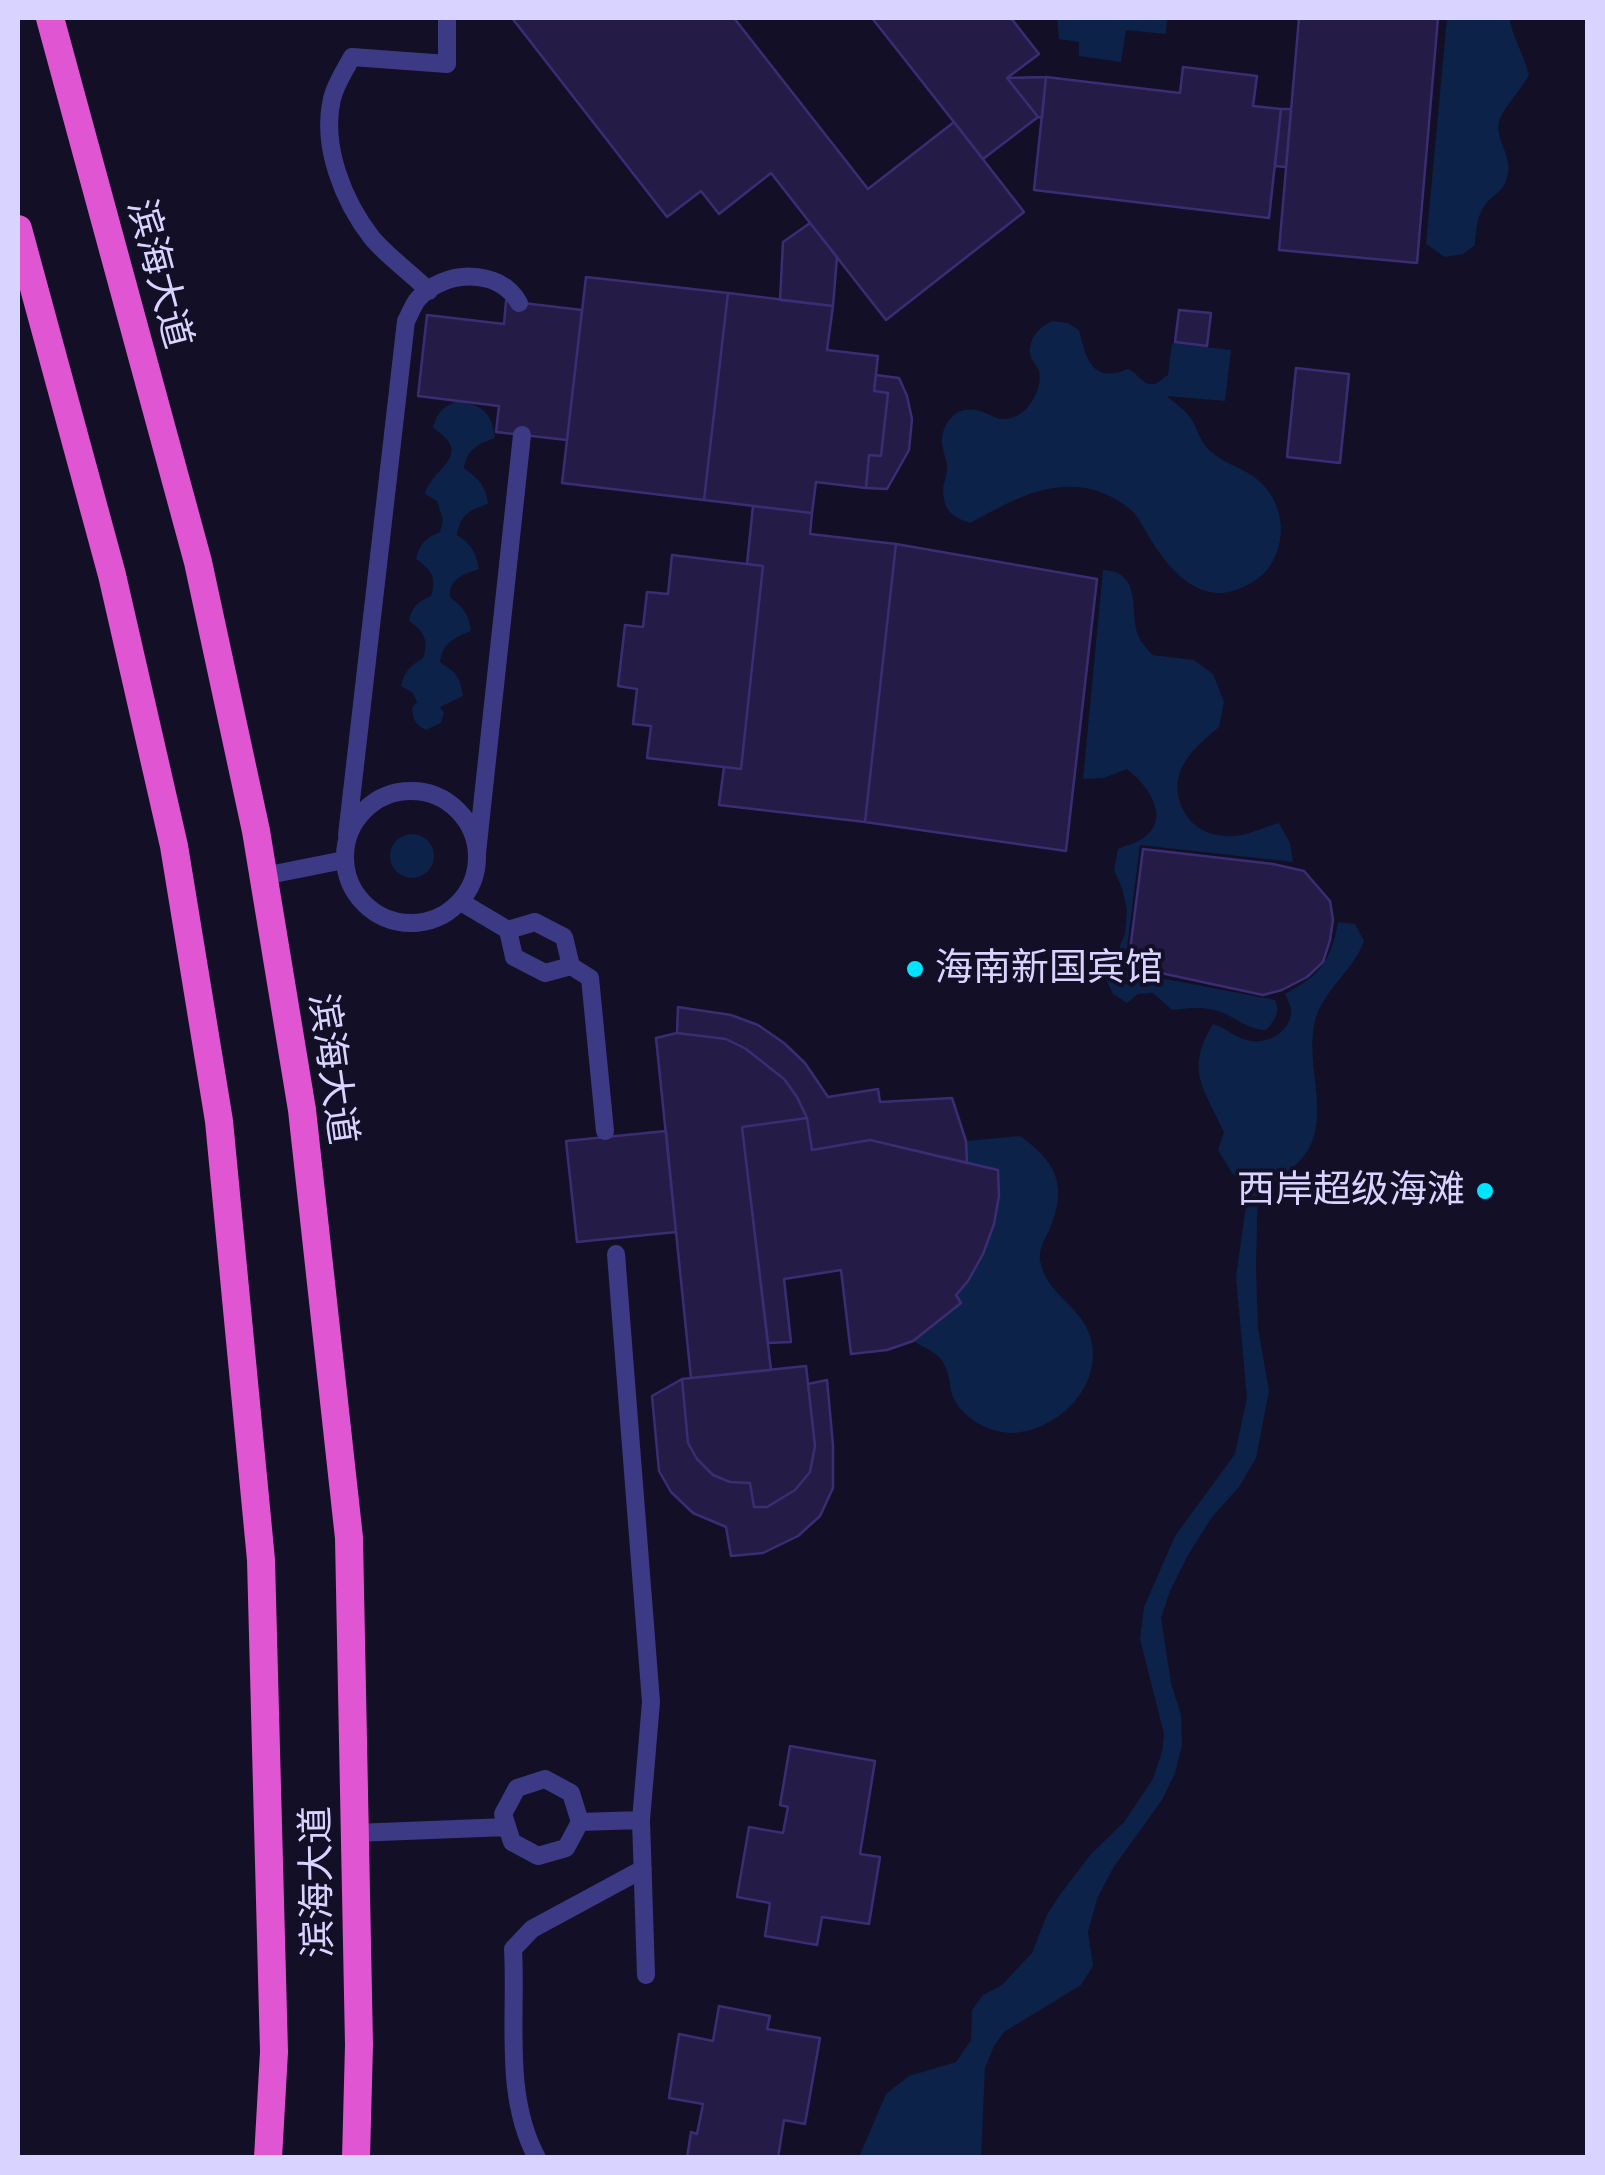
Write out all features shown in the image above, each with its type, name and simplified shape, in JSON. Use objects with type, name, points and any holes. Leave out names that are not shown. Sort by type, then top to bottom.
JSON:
[{"type":"highway","name":"滨海大道","points":[[50,18],[198,562],[256,831],[302,1110],[349,1538],[359,2046],[356,2158]]},
{"type":"highway","name":"滨海大道","points":[[18,229],[112,576],[174,846],[219,1121],[262,1560],[274,2052],[268,2158]]},
{"type":"lane","points":[[429,291],[375,241],[349,205],[334,162],[330,134],[332,98],[352,57],[447,64],[447,18]]},
{"type":"lane","points":[[519,302],[514,293],[491,280],[465,276],[440,282],[419,298],[406,320],[344,860],[350,886],[366,907],[389,920],[415,924],[440,918],[461,902],[474,879],[522,436]]},
{"type":"lane","points":[[347,835],[361,812],[382,796],[407,790],[432,794],[455,807],[471,828],[478,853]]},
{"type":"lane","points":[[264,876],[344,860]]},
{"type":"lane","points":[[461,902],[508,930],[514,958],[545,973],[571,966]]},
{"type":"lane","points":[[508,930],[534,922],[564,937],[571,966],[590,978],[605,1132]]},
{"type":"lane","points":[[616,1254],[651,1702],[642,1820],[646,1975]]},
{"type":"lane","points":[[545,1779],[571,1793],[580,1822],[566,1848],[538,1856],[512,1842],[503,1814],[517,1788],[545,1779]]},
{"type":"lane","points":[[580,1822],[642,1820]]},
{"type":"lane","points":[[354,1833],[508,1827]]},
{"type":"lane","points":[[537,2158],[514,2082],[513,1949],[532,1928],[643,1869]]},
{"type":"water","points":[[1057,18],[1167,18],[1166,34],[1126,30],[1121,62],[1079,56],[1079,42],[1059,39]]},
{"type":"water","points":[[1447,18],[1509,18],[1529,75],[1499,122],[1509,166],[1505,183],[1482,210],[1475,245],[1463,254],[1445,257],[1426,244]]},
{"type":"water","points":[[1053,321],[1068,323],[1079,330],[1088,359],[1099,371],[1116,373],[1128,369],[1149,384],[1168,375],[1172,343],[1231,350],[1225,401],[1167,396],[1190,417],[1209,450],[1259,481],[1275,502],[1280,541],[1270,566],[1260,577],[1224,593],[1195,587],[1169,565],[1132,511],[1110,496],[1085,488],[1039,491],[970,523],[950,512],[943,491],[947,469],[942,439],[946,425],[965,410],[1005,419],[1026,410],[1040,380],[1030,345],[1039,330]]},
{"type":"water","points":[[457,401],[484,411],[495,438],[474,448],[464,468],[481,483],[488,504],[466,514],[458,528],[457,535],[472,549],[479,569],[455,582],[450,597],[465,611],[471,631],[450,642],[440,662],[456,676],[463,696],[440,707],[444,713],[441,723],[426,730],[414,718],[412,708],[417,702],[413,693],[401,686],[406,673],[425,652],[424,637],[409,621],[410,616],[433,590],[431,574],[416,559],[424,542],[440,532],[443,520],[437,501],[425,494],[448,461],[451,446],[433,428],[441,411]]},
{"type":"water","points":[[1103,570],[1116,572],[1129,585],[1138,635],[1152,655],[1194,660],[1213,674],[1224,702],[1219,727],[1190,754],[1179,775],[1179,799],[1188,818],[1202,830],[1225,836],[1279,823],[1290,843],[1293,862],[1140,845],[1124,971],[1275,1000],[1277,1013],[1266,1030],[1215,1010],[1172,1010],[1153,993],[1138,994],[1127,1003],[1113,994],[1106,979],[1125,934],[1127,910],[1114,870],[1118,849],[1144,837],[1154,827],[1156,808],[1147,790],[1127,769],[1104,778],[1083,779]]},
{"type":"water","points":[[412,834],[428,840],[434,856],[428,872],[412,878],[396,872],[390,856],[396,840]]},
{"type":"water","points":[[1338,922],[1355,924],[1364,941],[1315,1021],[1314,1137],[1306,1154],[1291,1169],[1258,1189],[1258,1328],[1269,1391],[1256,1458],[1188,1555],[1161,1618],[1171,1683],[1181,1715],[1182,1745],[1175,1773],[1162,1800],[1113,1868],[1097,1899],[1088,1932],[1093,1966],[1081,1985],[1004,2032],[994,2046],[985,2068],[981,2157],[859,2157],[886,2094],[909,2076],[956,2062],[971,2040],[972,2010],[983,1995],[1001,1986],[1032,1953],[1059,1896],[1091,1854],[1124,1822],[1153,1779],[1164,1734],[1140,1639],[1144,1607],[1175,1536],[1235,1454],[1247,1398],[1236,1277],[1248,1191],[1218,1150],[1224,1132],[1200,1080],[1200,1055],[1213,1024],[1251,1041],[1272,1038],[1284,1029],[1291,1017],[1285,994],[1322,966]]},
{"type":"water","points":[[1020,1136],[1050,1165],[1058,1187],[1055,1213],[1040,1254],[1044,1274],[1084,1323],[1093,1351],[1085,1386],[1075,1401],[1047,1423],[1012,1433],[987,1428],[964,1413],[954,1399],[939,1357],[913,1341],[961,1303],[956,1295],[994,1224],[998,1171],[967,1163],[966,1141]]},
{"type":"building","points":[[512,18],[734,18],[868,189],[954,122],[1024,212],[886,320],[771,173],[719,214],[701,191],[667,217]]},
{"type":"building","points":[[872,18],[1011,18],[1039,54],[1007,78],[1038,117],[983,159]]},
{"type":"building","points":[[1299,18],[1438,18],[1417,263],[1279,250]]},
{"type":"building","points":[[1183,67],[1257,76],[1253,106],[1281,109],[1269,218],[1034,190],[1046,77],[1180,93]]},
{"type":"building","points":[[1046,77],[1042,118],[1007,78]]},
{"type":"building","points":[[1281,109],[1291,109],[1286,167],[1275,166]]},
{"type":"building","points":[[810,223],[837,257],[833,306],[780,300],[783,242]]},
{"type":"building","points":[[586,277],[728,293],[704,500],[562,483]]},
{"type":"building","points":[[728,293],[833,306],[827,350],[878,356],[874,391],[888,393],[881,456],[869,455],[866,488],[816,482],[812,513],[704,500]]},
{"type":"building","points":[[506,301],[582,310],[567,440],[496,432],[499,406],[418,396],[427,315],[504,324]]},
{"type":"building","points":[[1179,310],[1211,313],[1207,346],[1175,342]]},
{"type":"building","points":[[1296,368],[1349,374],[1340,463],[1287,457]]},
{"type":"building","points":[[876,375],[899,378],[912,419],[909,450],[887,489],[866,488],[869,455],[881,456],[888,393],[874,391]]},
{"type":"building","points":[[753,506],[812,513],[810,534],[896,544],[865,822],[719,805],[724,767],[741,769],[763,566],[747,564]]},
{"type":"building","points":[[896,544],[1097,579],[1066,851],[865,822]]},
{"type":"building","points":[[672,555],[763,566],[741,769],[647,758],[651,726],[633,724],[637,689],[618,686],[625,625],[643,627],[647,592],[668,594]]},
{"type":"building","points":[[1143,849],[1304,871],[1330,901],[1333,920],[1323,962],[1307,977],[1263,995],[1128,966]]},
{"type":"building","points":[[678,1007],[731,1015],[758,1025],[805,1063],[828,1097],[878,1089],[880,1102],[952,1098],[966,1141],[967,1163],[870,1140],[812,1150],[807,1118],[784,1079],[746,1049],[726,1039],[677,1033]]},
{"type":"building","points":[[677,1033],[726,1039],[746,1049],[784,1079],[807,1118],[742,1127],[771,1370],[691,1378],[656,1038]]},
{"type":"building","points":[[807,1118],[812,1150],[870,1140],[998,1170],[994,1224],[983,1254],[956,1295],[961,1303],[913,1341],[887,1350],[851,1354],[841,1270],[784,1279],[791,1342],[768,1343],[742,1127]]},
{"type":"building","points":[[666,1131],[676,1232],[577,1242],[566,1141]]},
{"type":"building","points":[[806,1366],[815,1446],[810,1472],[795,1490],[767,1507],[754,1507],[750,1483],[730,1482],[713,1475],[688,1443],[682,1379]]},
{"type":"building","points":[[682,1379],[688,1443],[697,1459],[713,1475],[730,1482],[750,1483],[754,1507],[767,1507],[795,1490],[810,1472],[815,1446],[808,1384],[827,1380],[833,1488],[820,1516],[798,1536],[763,1553],[731,1556],[726,1527],[693,1513],[671,1492],[659,1471],[652,1396]]},
{"type":"building","points":[[790,1746],[875,1761],[860,1854],[880,1857],[869,1924],[822,1917],[817,1945],[765,1936],[770,1903],[737,1897],[749,1827],[783,1833],[788,1807],[780,1805]]},
{"type":"building","points":[[719,2006],[770,2016],[767,2029],[820,2038],[805,2124],[784,2120],[778,2158],[687,2158],[691,2132],[697,2134],[703,2104],[669,2098],[679,2034],[713,2041]]},
{"type":"place","name":"海南新国宾馆","points":[[915,969]]},
{"type":"place","name":"西岸超级海滩","points":[[1485,1191]]}]
